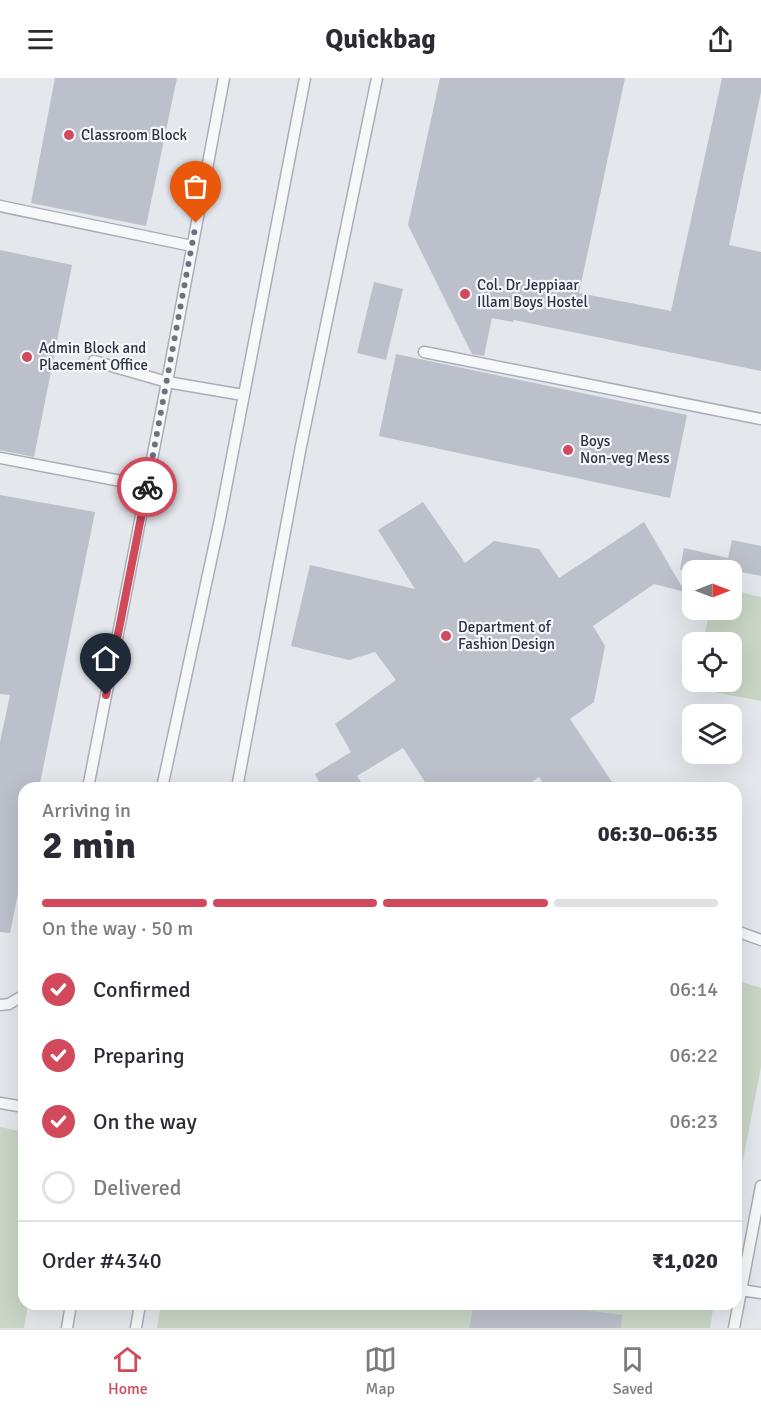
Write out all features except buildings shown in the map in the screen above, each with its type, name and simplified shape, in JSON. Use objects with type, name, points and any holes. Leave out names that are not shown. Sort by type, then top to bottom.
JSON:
[{"type":"lane","points":[[89,782],[224,78]]},
{"type":"lane","points":[[163,782],[220,519],[305,78]]},
{"type":"lane","points":[[238,782],[300,446],[377,78]]},
{"type":"lane","points":[[0,206],[192,246]]},
{"type":"lane","points":[[424,352],[761,419]]},
{"type":"lane","points":[[94,360],[167,382],[243,394]]},
{"type":"lane","points":[[0,458],[147,486]]},
{"type":"lane","points":[[742,933],[761,940]]},
{"type":"lane","points":[[0,1005],[9,1004],[18,999]]},
{"type":"lane","points":[[0,1102],[18,1106]]},
{"type":"lane","points":[[742,1285],[761,1186]]},
{"type":"lane","points":[[742,1290],[761,1293]]},
{"type":"lane","points":[[67,1328],[70,1310]]},
{"type":"lane","points":[[136,1328],[139,1310]]},
{"type":"lane","points":[[734,1328],[737,1310]]},
{"type":"green space","points":[[742,592],[761,597],[761,701],[714,692],[742,692],[742,632],[705,632],[708,620],[742,620]]},
{"type":"green space","points":[[742,982],[761,988],[761,1067],[742,1165]]},
{"type":"green space","points":[[0,1127],[18,1131],[18,1310],[27,1310],[24,1328],[0,1328]]},
{"type":"green space","points":[[160,1310],[713,1310],[710,1328],[157,1328]]},
{"type":"way so far","points":[[147,487],[196,223]]},
{"type":"place","name":"Classroom Block","points":[[69,135]]},
{"type":"place","name":"Col. Dr Jeppiaar Illam Boys Hostel","points":[[465,294]]},
{"type":"place","name":"Admin Block and Placement Office","points":[[27,357]]},
{"type":"place","name":"Boys Non-veg Mess","points":[[568,450]]},
{"type":"place","name":"Department of Fashion Design","points":[[446,636]]},
{"type":"route","points":[[106,695],[147,487]]}]
